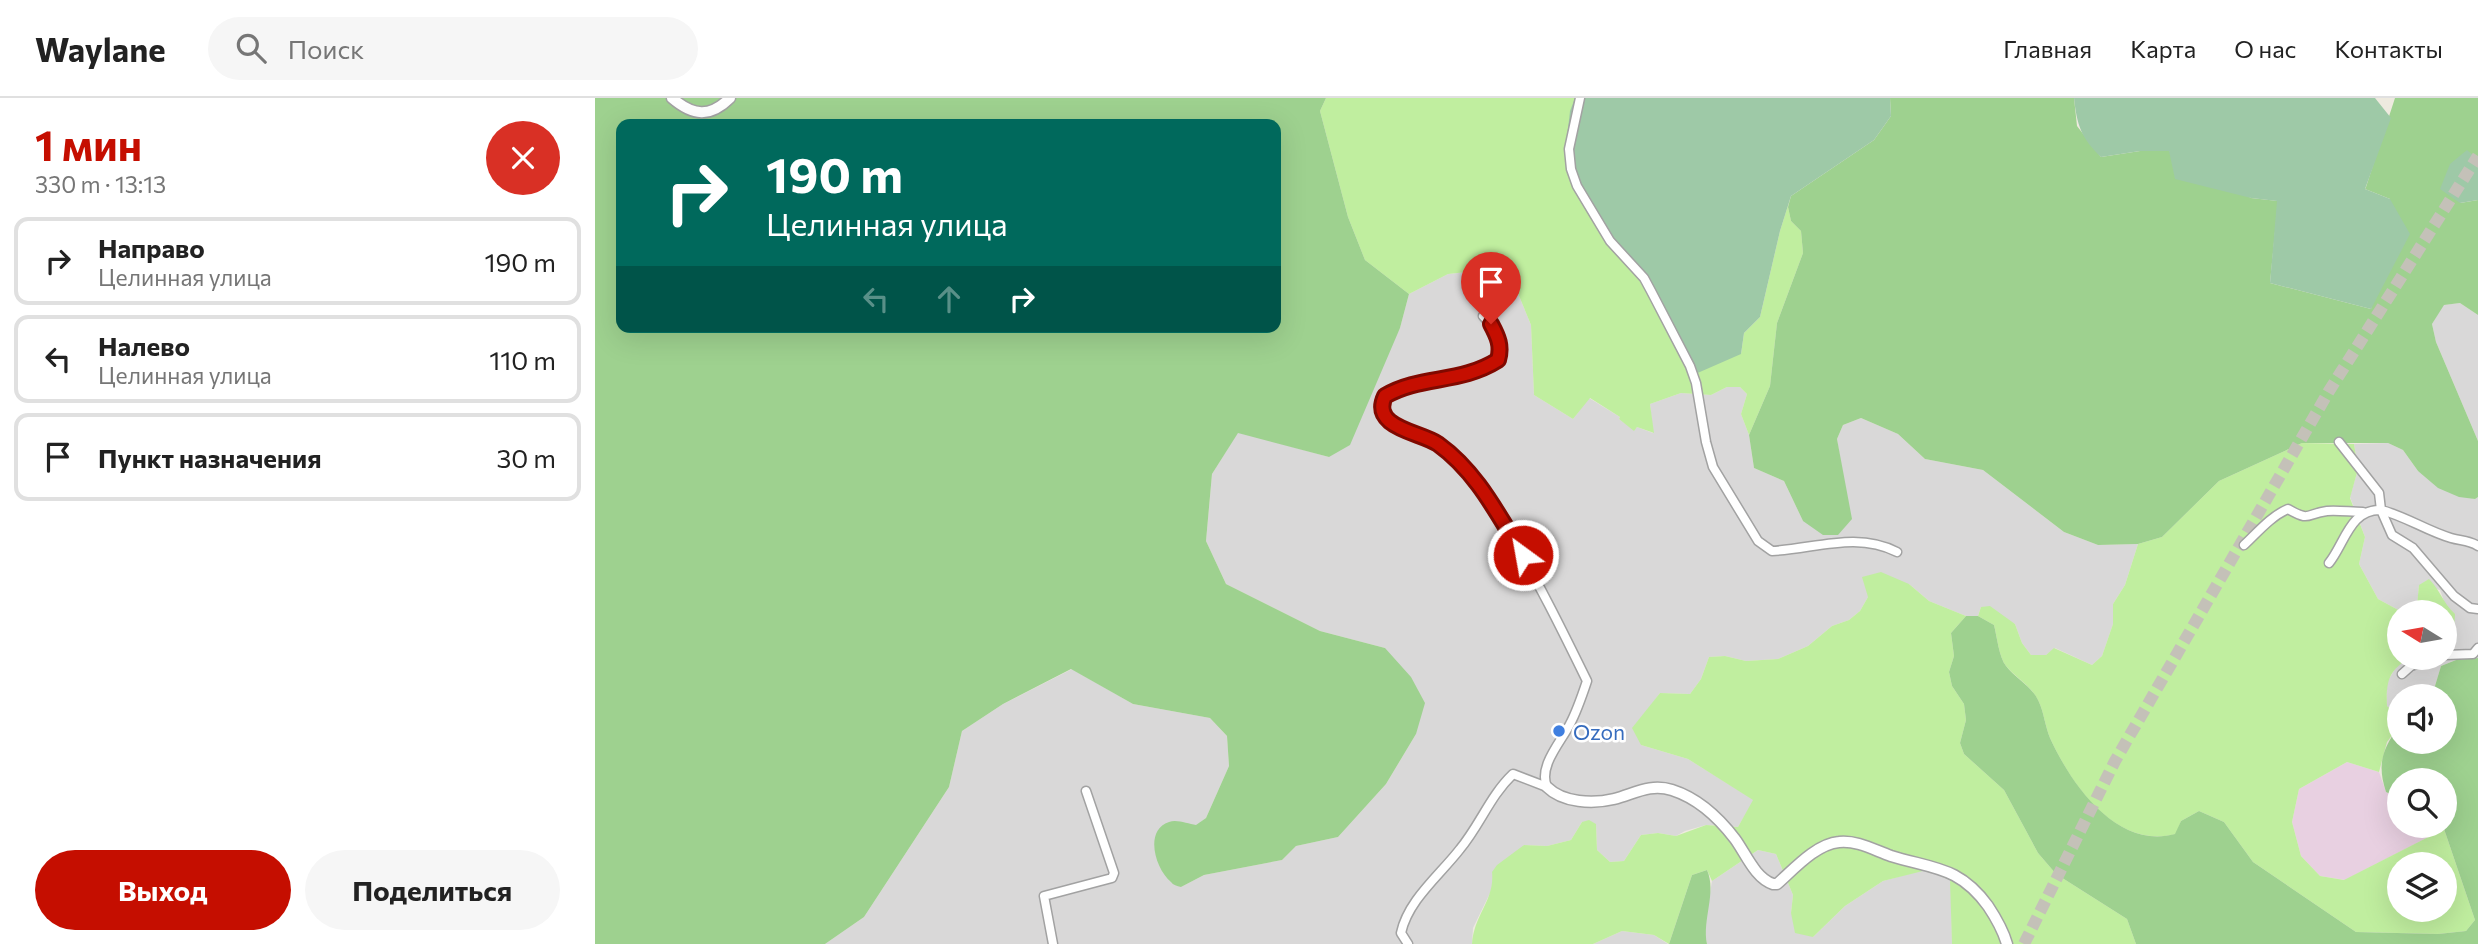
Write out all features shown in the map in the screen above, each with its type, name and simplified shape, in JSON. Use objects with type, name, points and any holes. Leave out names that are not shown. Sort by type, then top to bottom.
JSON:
[{"type":"street","points":[[672,98],[683,107],[714,112],[730,98]]},
{"type":"street","points":[[1580,98],[1569,149],[1571,169],[1581,193],[1610,241],[1644,278],[1690,366],[1713,467],[1758,541],[1772,551],[1846,541],[1868,541],[1897,552]]},
{"type":"street","points":[[1483,316],[1499,339],[1498,360],[1468,375],[1412,385],[1385,396],[1382,402],[1386,418],[1393,425],[1436,442],[1483,489],[1534,573],[1587,681],[1569,726],[1547,765],[1547,787]]},
{"type":"street","points":[[2339,442],[2379,493],[2381,510],[2392,535],[2413,548],[2454,596],[2470,608],[2478,609]]},
{"type":"street","points":[[2244,545],[2288,509],[2303,517],[2311,517],[2324,511],[2381,510],[2451,538],[2469,540],[2478,546]]},
{"type":"street","points":[[2329,563],[2349,527],[2363,512]]},
{"type":"street","points":[[2457,655],[2473,654],[2478,648]]},
{"type":"street","points":[[2402,674],[2406,670]]},
{"type":"street","points":[[1408,944],[1401,933],[1407,917],[1431,882],[1461,848],[1500,786],[1513,774],[1547,787],[1566,799],[1588,802],[1614,799],[1652,787],[1671,789],[1693,800],[1714,816],[1734,838],[1758,874],[1773,884],[1777,884],[1819,850],[1837,842],[1854,842],[1894,857],[1948,872],[1975,889],[1996,918],[2007,944]]},
{"type":"street","points":[[1053,944],[1044,896],[1112,878],[1114,873],[1086,792]]},
{"type":"shaded area","points":[[1487,270],[1515,286],[1531,325],[1534,395],[1573,419],[1589,398],[1620,417],[1619,419],[1634,430],[1637,427],[1653,433],[1650,404],[1681,393],[1711,395],[1727,387],[1740,387],[1747,394],[1741,414],[1749,435],[1754,468],[1784,481],[1803,521],[1842,471],[1837,439],[1843,425],[1861,418],[1898,434],[1925,459],[1983,470],[2064,532],[2098,545],[2138,544],[2125,585],[2113,604],[2113,624],[2102,656],[2092,665],[2055,648],[2046,655],[2031,655],[2022,643],[2015,624],[1981,607],[1978,616],[1966,616],[1929,601],[1909,584],[1868,597],[1860,611],[1849,620],[1832,626],[1808,646],[1778,659],[1746,661],[1725,656],[1709,657],[1701,679],[1690,694],[1660,693],[1649,708],[1641,745],[1688,759],[1754,800],[1738,827],[1706,825],[1676,836],[1658,833],[1641,835],[1624,861],[1610,862],[1597,850],[1596,824],[1582,822],[1571,840],[1547,846],[1524,845],[1493,887],[1473,928],[1472,944],[825,944],[864,917],[949,787],[962,731],[1003,704],[1072,669],[1133,704],[1210,718],[1227,736],[1229,766],[1206,818],[1197,825],[1181,887],[1204,875],[1282,860],[1296,846],[1338,837],[1386,784],[1416,734],[1385,648],[1320,631],[1226,584],[1206,541],[1212,474],[1238,432],[1329,457],[1400,328],[1409,294],[1448,274]]},
{"type":"shaded area","points":[[2460,303],[2478,315],[2478,441],[2436,342],[2432,324],[2443,305]]},
{"type":"shaded area","points":[[2388,443],[2403,450],[2418,471],[2474,499],[2478,497],[2478,658],[2457,660],[2457,600],[2444,600],[2440,590],[2419,585],[2418,600],[2387,600],[2387,604],[2378,599],[2359,564],[2365,537],[2350,497],[2358,469],[2354,444]]},
{"type":"shaded area","points":[[2394,670],[2440,670],[2436,684],[2387,684],[2387,706],[2386,684]]},
{"type":"shaded area","points":[[2347,762],[2379,772],[2387,792],[2387,838],[2427,838],[2399,852],[2387,852],[2387,858],[2345,880],[2320,876],[2301,856],[2292,822],[2299,789]]},
{"type":"shaded area","points":[[1758,850],[1776,854],[1793,895],[1791,913],[1813,937],[1845,906],[1883,881],[1927,869],[1951,880],[1952,944],[1707,944],[1704,929],[1712,881]]},
{"type":"shaded area","points":[[1622,931],[1654,935],[1668,944],[1593,944]]},
{"type":"green space","points":[[595,98],[1326,98],[1320,111],[1348,217],[1365,260],[1409,294],[1400,328],[1350,445],[1329,457],[1238,433],[1212,474],[1206,541],[1226,584],[1320,631],[1385,648],[1411,677],[1425,703],[1416,734],[1386,784],[1338,837],[1296,846],[1282,860],[1204,875],[1181,887],[1173,884],[1160,868],[1154,841],[1161,826],[1169,822],[1196,825],[1206,818],[1229,766],[1227,736],[1210,718],[1133,704],[1071,669],[1003,704],[962,731],[949,787],[864,917],[825,944],[595,944]]},
{"type":"green space","points":[[1326,98],[1580,98],[1741,354],[1744,333],[1760,317],[1780,231],[1791,196],[1788,207],[1791,221],[1801,231],[1803,253],[1777,323],[1770,386],[1749,435],[1741,414],[1747,394],[1740,387],[1727,387],[1711,395],[1681,393],[1650,404],[1654,433],[1637,427],[1634,431],[1619,419],[1620,417],[1590,398],[1573,419],[1534,395],[1531,325],[1515,286],[1486,270],[1448,274],[1409,294],[1365,260],[1348,217],[1320,111]]},
{"type":"green space","points":[[1575,98],[1890,98],[1891,116],[1874,140],[1791,196],[1760,317],[1744,333],[1741,354],[1693,375],[1647,284],[1608,245],[1575,189],[1565,155],[1570,111]]},
{"type":"green space","points":[[1890,98],[2074,98],[2077,126],[2101,157],[2140,151],[2169,151],[2251,198],[2278,201],[2270,283],[2371,309],[2390,199],[2365,189],[2395,98],[2478,98],[2478,160],[2467,151],[2460,203],[2478,200],[2478,315],[2460,303],[2444,305],[2432,324],[2436,342],[2478,441],[2478,497],[2459,497],[2438,488],[2418,471],[2403,450],[2388,443],[2302,443],[2219,481],[2162,537],[2138,544],[2098,545],[2064,532],[1983,470],[1925,459],[1898,434],[1861,418],[1843,425],[1837,439],[1852,519],[1838,535],[1823,535],[1803,521],[1784,481],[1754,468],[1749,435],[1770,386],[1777,323],[1803,253],[1801,231],[1791,221],[1788,207],[1791,196],[1874,140],[1891,116]]},
{"type":"green space","points":[[2074,98],[2375,98],[2391,118],[2365,189],[2390,199],[2410,234],[2371,309],[2270,283],[2277,201],[2251,198],[2175,179],[2169,151],[2140,151],[2101,157],[2081,130]]},
{"type":"green space","points":[[2467,150],[2478,160],[2478,200],[2460,203],[2440,189],[2450,164]]},
{"type":"green space","points":[[2302,443],[2354,444],[2358,469],[2350,498],[2365,537],[2359,564],[2378,599],[2387,604],[2387,670],[2395,670],[2387,684],[2387,742],[2379,772],[2347,762],[2299,789],[2292,822],[2301,856],[2320,876],[2344,880],[2387,858],[2387,922],[2457,922],[2457,867],[2475,920],[2466,931],[2438,934],[2356,932],[2253,862],[2224,822],[2199,811],[2181,821],[2176,834],[2154,836],[2134,832],[2115,823],[2083,793],[2050,738],[2036,696],[2004,662],[1994,625],[1978,616],[1981,607],[1990,606],[2015,624],[2022,643],[2031,655],[2046,655],[2054,648],[2092,665],[2102,656],[2113,624],[2113,604],[2125,585],[2138,544],[2162,537],[2219,481]]},
{"type":"green space","points":[[1881,572],[1909,584],[1929,601],[1966,616],[1951,633],[1954,656],[1949,672],[1952,686],[1964,704],[1966,720],[1960,743],[1964,754],[2004,790],[2038,853],[2056,874],[2127,919],[2136,944],[1952,944],[1950,880],[1927,870],[1883,881],[1845,906],[1813,937],[1795,933],[1791,913],[1793,895],[1776,854],[1758,850],[1712,881],[1707,870],[1692,875],[1669,944],[1654,935],[1622,931],[1593,944],[1472,944],[1476,924],[1488,899],[1492,872],[1497,865],[1524,845],[1547,846],[1571,840],[1582,822],[1589,820],[1596,824],[1597,850],[1610,862],[1624,861],[1641,835],[1658,833],[1676,836],[1706,825],[1738,827],[1753,800],[1688,759],[1641,745],[1632,728],[1660,693],[1690,694],[1701,679],[1709,657],[1725,656],[1746,661],[1778,659],[1808,646],[1832,626],[1849,620],[1860,611],[1868,597],[1862,577]]},
{"type":"green space","points":[[2429,579],[2444,600],[2418,600],[2419,585]]},
{"type":"green space","points":[[1966,616],[1978,616],[1994,625],[2004,662],[2036,696],[2050,738],[2070,775],[2083,793],[2115,823],[2134,832],[2154,836],[2175,834],[2181,821],[2199,811],[2224,822],[2253,862],[2356,932],[2438,934],[2466,931],[2475,920],[2457,867],[2457,852],[2452,852],[2447,838],[2457,838],[2457,768],[2387,768],[2387,792],[2382,765],[2387,746],[2387,754],[2457,754],[2457,684],[2436,684],[2440,670],[2457,670],[2457,660],[2478,658],[2478,944],[2136,944],[2127,919],[2056,874],[2038,853],[2004,790],[1964,754],[1960,743],[1966,720],[1964,704],[1952,686],[1949,672],[1954,656],[1951,633]]},
{"type":"green space","points":[[2426,838],[2447,838],[2452,852],[2399,852]]},
{"type":"green space","points":[[1707,870],[1711,888],[1706,925],[1707,944],[1669,944],[1692,875]]},
{"type":"tunnel","points":[[2024,944],[2115,761],[2329,391],[2478,156]]},
{"type":"place","name":"Ozon","points":[[1559,731]]},
{"type":"route","points":[[1491,324],[1499,339],[1498,360],[1468,375],[1412,385],[1385,396],[1382,402],[1386,418],[1393,425],[1436,442],[1471,475],[1483,489],[1523,555]]}]
